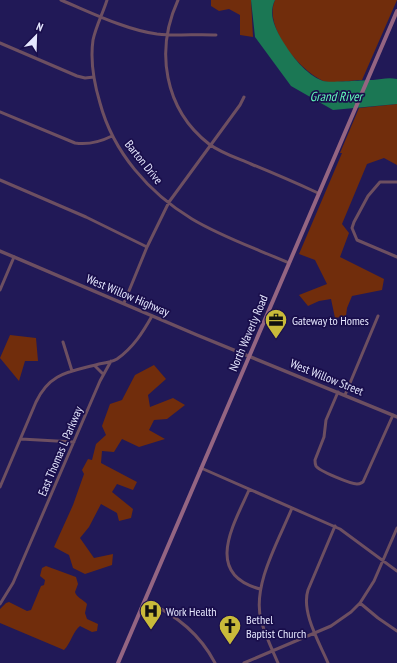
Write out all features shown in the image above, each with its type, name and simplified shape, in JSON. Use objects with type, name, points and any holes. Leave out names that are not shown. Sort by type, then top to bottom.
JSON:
[{"type":"main road","name":"North Waverly Road","points":[[118,663],[318,193],[368,77],[396,18],[397,11]]},
{"type":"street","points":[[61,0],[101,17],[152,33],[216,34]]},
{"type":"street","name":"Barton Drive","points":[[108,0],[93,42],[92,57],[94,77],[101,107],[112,136],[126,159],[141,178],[179,210],[203,224],[289,262]]},
{"type":"street","points":[[178,0],[167,34],[165,51],[166,70],[172,93],[188,122],[210,144],[228,154],[318,193]]},
{"type":"street","points":[[0,43],[81,78],[94,77]]},
{"type":"street","points":[[124,303],[147,247],[169,202],[240,105],[244,97]]},
{"type":"street","points":[[0,112],[75,143],[82,144],[97,142],[112,136]]},
{"type":"street","points":[[0,180],[86,217],[147,247]]},
{"type":"street","points":[[397,182],[380,182],[370,192],[352,228],[357,240],[397,257]]},
{"type":"street","name":"West Willow Highway","points":[[0,251],[249,356]]},
{"type":"street","points":[[0,290],[14,257]]},
{"type":"street","name":"East Thomas L Parkway","points":[[0,604],[13,583],[103,374],[111,362],[136,342],[152,316]]},
{"type":"street","points":[[345,394],[378,316]]},
{"type":"street","points":[[63,342],[72,371]]},
{"type":"street","name":"West Willow Street","points":[[249,356],[396,415]]},
{"type":"street","points":[[0,487],[36,402],[45,387],[56,378],[72,371],[111,362]]},
{"type":"street","points":[[95,366],[103,374]]},
{"type":"street","points":[[338,392],[326,420],[324,437],[315,460],[316,466],[323,471],[351,483],[360,484],[366,477],[396,415]]},
{"type":"street","points":[[20,439],[74,442]]},
{"type":"street","points":[[201,468],[335,526],[397,571]]},
{"type":"street","points":[[249,490],[229,536],[226,554],[232,572],[245,584],[260,589]]},
{"type":"street","points":[[278,663],[260,619],[260,589],[265,572],[292,508]]},
{"type":"street","points":[[328,663],[306,610],[305,599],[335,526]]},
{"type":"street","points":[[244,663],[331,626],[342,619],[360,603],[374,581],[397,528]]},
{"type":"street","points":[[144,601],[167,612],[185,625],[202,642],[215,663]]},
{"type":"street","points":[[360,603],[397,631]]},
{"type":"shaded area","points":[[211,0],[251,0],[253,37],[240,35],[240,15],[229,9],[219,11],[211,6]]},
{"type":"shaded area","points":[[275,0],[397,0],[362,80],[326,82],[304,68],[294,58],[279,35],[274,22],[273,11]]},
{"type":"shaded area","points":[[397,104],[397,165],[384,158],[367,164],[342,224],[349,233],[340,257],[384,279],[382,290],[352,296],[347,308],[346,316],[335,318],[331,299],[319,301],[308,306],[299,295],[327,284],[315,260],[299,254],[342,153],[340,153],[359,108]]},
{"type":"shaded area","points":[[10,335],[36,338],[38,361],[25,361],[19,381],[0,358]]},
{"type":"shaded area","points":[[154,365],[166,379],[148,395],[150,407],[173,398],[185,405],[167,419],[154,420],[149,430],[165,439],[139,447],[122,439],[114,452],[102,451],[101,463],[137,482],[133,490],[117,484],[112,492],[133,509],[131,518],[119,521],[117,513],[101,504],[89,527],[80,538],[94,558],[113,554],[112,565],[85,574],[73,568],[69,555],[54,547],[73,505],[84,474],[82,470],[88,459],[92,460],[96,444],[106,435],[102,426],[110,404],[122,400],[135,375]]},
{"type":"shaded area","points":[[46,566],[76,577],[78,584],[75,592],[87,604],[85,613],[87,619],[98,624],[97,631],[92,632],[80,626],[64,650],[0,623],[0,609],[6,603],[9,602],[27,611],[31,610],[41,586],[44,585],[45,580],[40,576],[42,568]]},
{"type":"water","name":"Grand River","points":[[251,0],[275,0],[272,16],[277,31],[295,58],[310,74],[327,82],[388,78],[397,79],[397,104],[333,110],[291,86],[255,37]]},
{"type":"place","name":"Gateway to Homes","points":[[276,340]]},
{"type":"place","name":"Work Health","points":[[151,630]]},
{"type":"place","name":"Bethel Baptist Church","points":[[230,646]]}]
